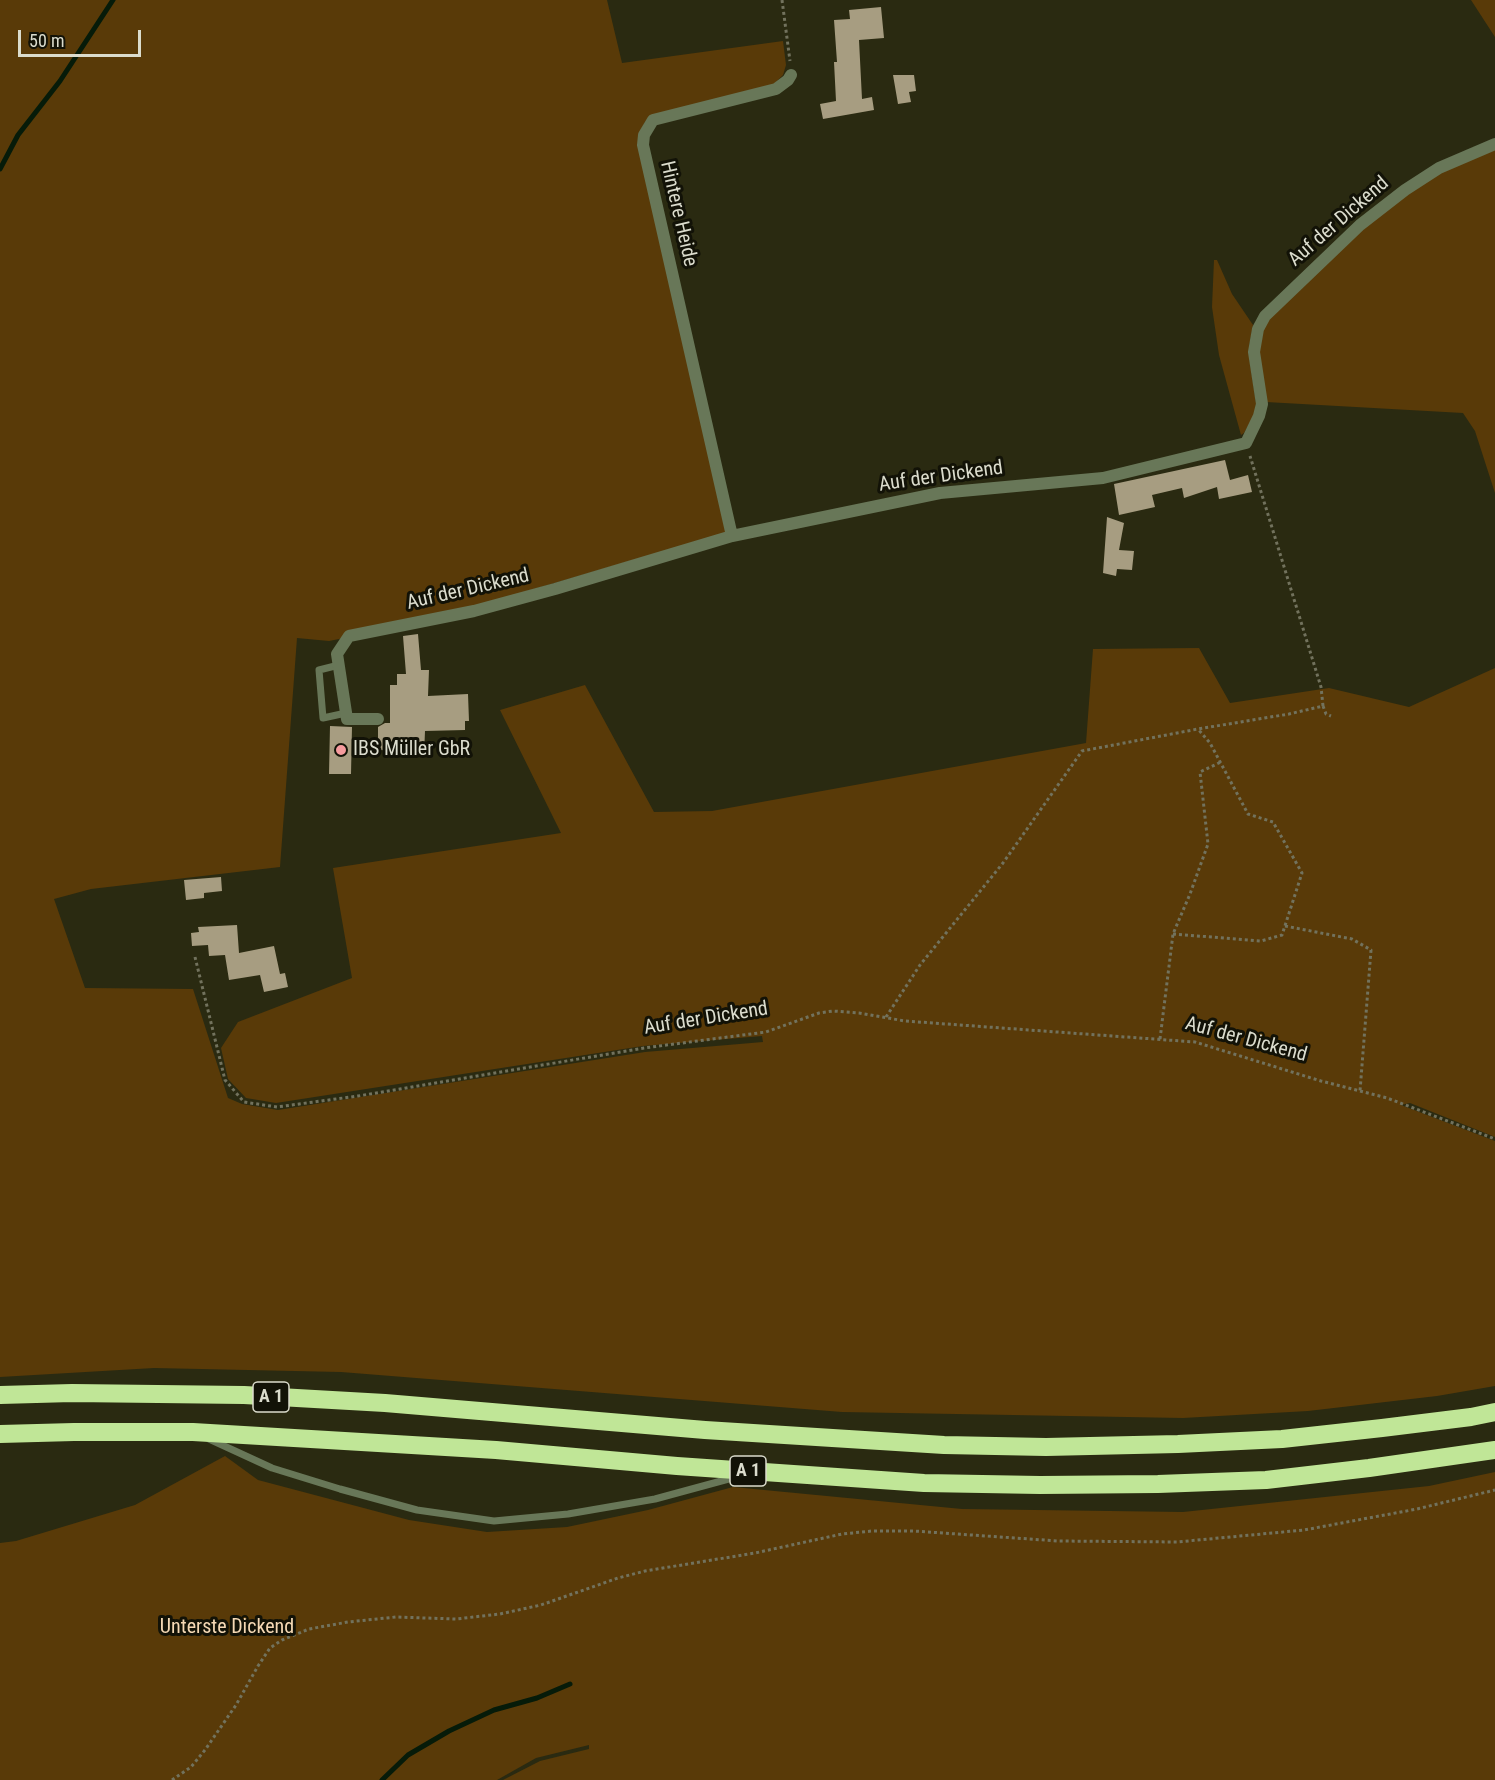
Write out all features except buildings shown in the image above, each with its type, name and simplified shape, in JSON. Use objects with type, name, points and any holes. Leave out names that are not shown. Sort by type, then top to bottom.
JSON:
[{"type":"highway","name":"A 1","points":[[0,1395],[72,1392],[244,1395],[385,1403],[705,1430],[944,1445],[1046,1448],[1282,1439],[1471,1417],[1495,1412]]},
{"type":"highway","name":"A 1","points":[[0,1434],[193,1432],[496,1450],[753,1472],[924,1483],[1040,1485],[1266,1480],[1495,1450]]},
{"type":"street","name":"Hintere Heide","points":[[732,536],[648,168],[643,145],[644,135],[653,120],[776,89],[784,84],[791,75]]},
{"type":"street","name":"Auf der Dickend","points":[[346,713],[337,654],[349,636],[474,611],[732,536],[940,493],[1103,478],[1246,443],[1262,404],[1254,352],[1258,329],[1265,316],[1360,225],[1405,190],[1439,168],[1495,144]]},
{"type":"street","points":[[346,713],[347,719],[378,719]]},
{"type":"lane","points":[[339,665],[319,670],[323,718],[346,713]]},
{"type":"lane","points":[[193,1432],[272,1467],[340,1489],[417,1510],[494,1521],[568,1514],[655,1499],[753,1472]]},
{"type":"path","points":[[782,0],[791,75]]},
{"type":"path","points":[[1246,443],[1322,687],[1323,705],[1326,714],[1330,717]]},
{"type":"path","points":[[886,1017],[920,965],[1003,863],[1082,751],[1289,714],[1323,705]]},
{"type":"path","points":[[1173,934],[1261,941],[1282,936],[1302,873],[1273,822],[1248,814],[1210,743],[1198,729]]},
{"type":"path","points":[[1160,1039],[1173,934],[1208,844],[1200,772],[1221,762]]},
{"type":"path","points":[[1285,926],[1352,939],[1371,950],[1360,1091]]},
{"type":"path","name":"Auf der Dickend","points":[[195,957],[225,1080],[244,1102],[276,1107],[358,1096],[644,1048],[766,1032],[819,1013],[833,1011],[916,1022],[1195,1042],[1321,1081],[1387,1098],[1495,1139]]},
{"type":"path","points":[[171,1780],[191,1767],[205,1750],[236,1705],[270,1648],[282,1640],[309,1629],[396,1617],[456,1619],[500,1614],[541,1605],[645,1571],[756,1553],[842,1534],[914,1531],[1058,1541],[1177,1542],[1304,1530],[1417,1509],[1495,1490]]},
{"type":"green space","points":[[0,0],[607,0],[622,63],[783,41],[786,65],[783,75],[772,86],[645,122],[638,136],[726,533],[493,601],[494,608],[329,641],[297,638],[280,867],[91,889],[54,899],[85,988],[193,989],[228,1098],[242,1104],[278,1110],[645,1052],[763,1042],[762,1036],[643,1046],[276,1103],[246,1098],[228,1079],[221,1048],[238,1022],[352,978],[333,868],[561,833],[500,710],[585,685],[654,812],[712,811],[1086,743],[1093,649],[1199,648],[1230,703],[1329,688],[1409,707],[1495,668],[1495,1137],[1410,1103],[1401,1105],[1495,1141],[1495,1386],[1437,1396],[1308,1411],[1183,1418],[842,1412],[341,1372],[154,1368],[0,1377]]},
{"type":"green space","points":[[1471,0],[1495,0],[1495,37]]},
{"type":"green space","points":[[1495,147],[1495,493],[1475,431],[1463,413],[1266,402],[1258,355],[1263,327],[1271,314],[1380,214],[1444,169]]},
{"type":"green space","points":[[1214,260],[1217,260],[1232,294],[1253,325],[1249,347],[1256,403],[1255,414],[1241,435],[1219,355],[1212,307]]},
{"type":"green space","name":"Unterste Dickend","points":[[225,1456],[258,1480],[409,1520],[487,1532],[567,1527],[648,1510],[733,1487],[962,1509],[1183,1512],[1429,1486],[1495,1472],[1495,1780],[503,1780],[540,1761],[589,1749],[589,1745],[536,1758],[497,1780],[0,1780],[0,1543],[16,1541],[135,1505]]},
{"type":"waterway","points":[[0,169],[18,135],[60,81],[113,0]]},
{"type":"waterway","points":[[382,1780],[408,1755],[449,1731],[494,1710],[537,1698],[570,1684]]},
{"type":"place","name":"IBS Müller GbR","points":[[341,750]]}]
